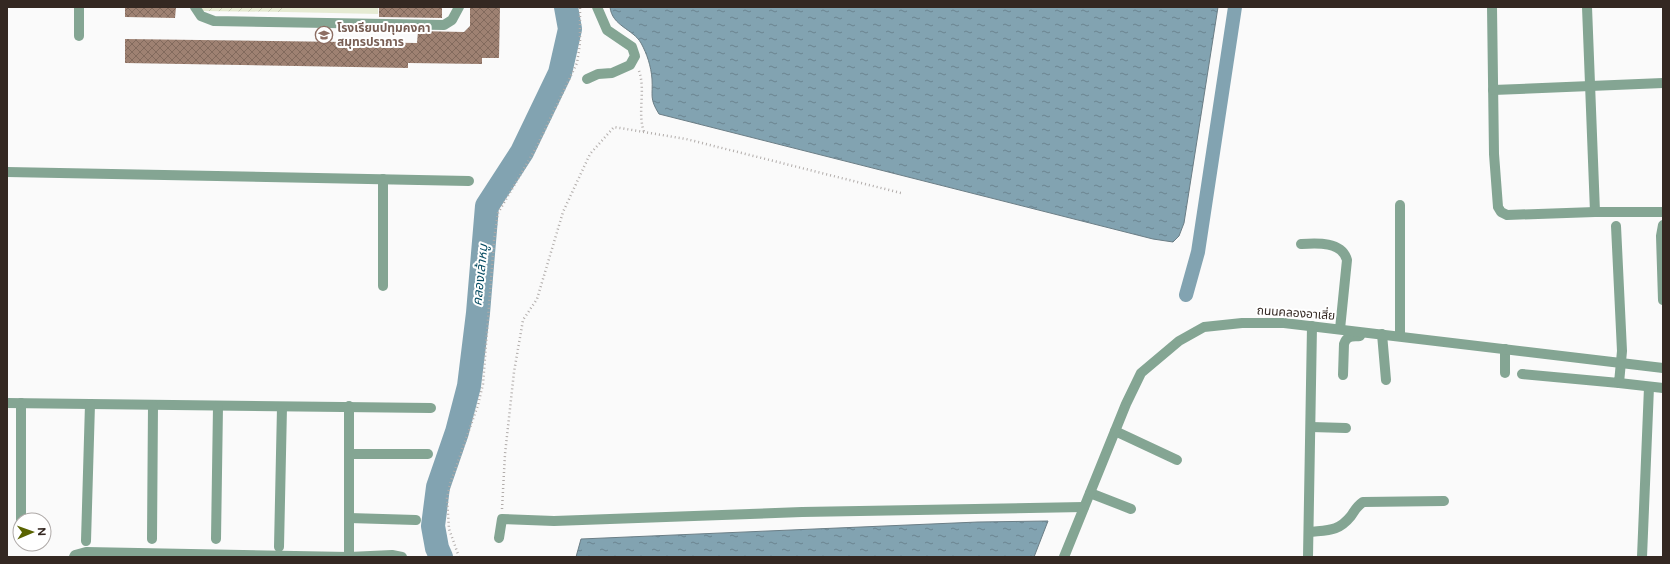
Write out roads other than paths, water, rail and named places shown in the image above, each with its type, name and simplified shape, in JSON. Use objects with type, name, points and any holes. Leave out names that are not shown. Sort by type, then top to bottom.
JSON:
[{"type":"street","points":[[79,7],[79,36]]},
{"type":"street","points":[[195,7],[201,16],[214,22],[444,25],[452,20],[459,7]]},
{"type":"street","points":[[587,79],[598,74],[612,73],[630,65],[634,58],[632,47],[607,30],[596,7]]},
{"type":"street","points":[[1492,7],[1494,154],[1498,207],[1501,212],[1507,215],[1595,212],[1663,212]]},
{"type":"street","points":[[1587,7],[1595,212]]},
{"type":"street","points":[[1493,90],[1663,83]]},
{"type":"street","points":[[7,172],[469,181]]},
{"type":"street","points":[[383,179],[383,286]]},
{"type":"street","points":[[1400,205],[1400,336]]},
{"type":"street","points":[[1616,226],[1621,363],[1620,383]]},
{"type":"street","points":[[1663,226],[1661,236],[1663,300]]},
{"type":"street","points":[[1301,244],[1328,244],[1346,255],[1347,260],[1340,329]]},
{"type":"street","name":"ถนนคลองอาเสี่ย","points":[[1064,557],[1140,373],[1179,341],[1204,327],[1242,323],[1284,323],[1663,368]]},
{"type":"street","points":[[1308,557],[1312,326]]},
{"type":"street","points":[[1343,375],[1345,339],[1349,336],[1362,335],[1362,332]]},
{"type":"street","points":[[1382,334],[1386,380]]},
{"type":"street","points":[[1424,340],[1505,349],[1505,373]]},
{"type":"street","points":[[1522,374],[1663,388]]},
{"type":"street","points":[[1642,557],[1649,387]]},
{"type":"street","points":[[7,402],[431,408]]},
{"type":"street","points":[[21,403],[21,512]]},
{"type":"street","points":[[86,541],[90,404]]},
{"type":"street","points":[[152,539],[153,405]]},
{"type":"street","points":[[216,539],[218,406]]},
{"type":"street","points":[[349,556],[350,406]]},
{"type":"street","points":[[279,547],[282,407]]},
{"type":"street","points":[[1311,427],[1346,428]]},
{"type":"street","points":[[1115,431],[1176,460]]},
{"type":"street","points":[[349,454],[428,454]]},
{"type":"street","points":[[1090,493],[1131,509]]},
{"type":"street","points":[[1309,532],[1332,530],[1342,526],[1358,505],[1364,502],[1444,501]]},
{"type":"street","points":[[498,538],[502,519],[554,521],[802,512],[1084,507]]},
{"type":"street","points":[[349,518],[416,520]]},
{"type":"street","points":[[74,557],[75,555],[86,552],[153,555],[392,555],[402,557]]},
{"type":"water","points":[[610,7],[1218,7],[1184,223],[1179,236],[1173,242],[1153,239],[659,114],[652,97],[650,65],[645,51],[637,38],[615,19]]},
{"type":"water","points":[[1048,521],[1034,557],[576,557],[581,539],[978,522]]},
{"type":"waterway","name":"คลองเล้าหมู","points":[[441,557],[437,548],[433,526],[438,487],[457,432],[469,386],[478,313],[487,206],[522,152],[560,73],[570,29],[566,7]]},
{"type":"waterway","points":[[1186,295],[1198,252],[1235,7]]},
{"type":"place","name":"โรงเรียนปทุมคงคา สมุทรปราการ","points":[[324,35]]}]
